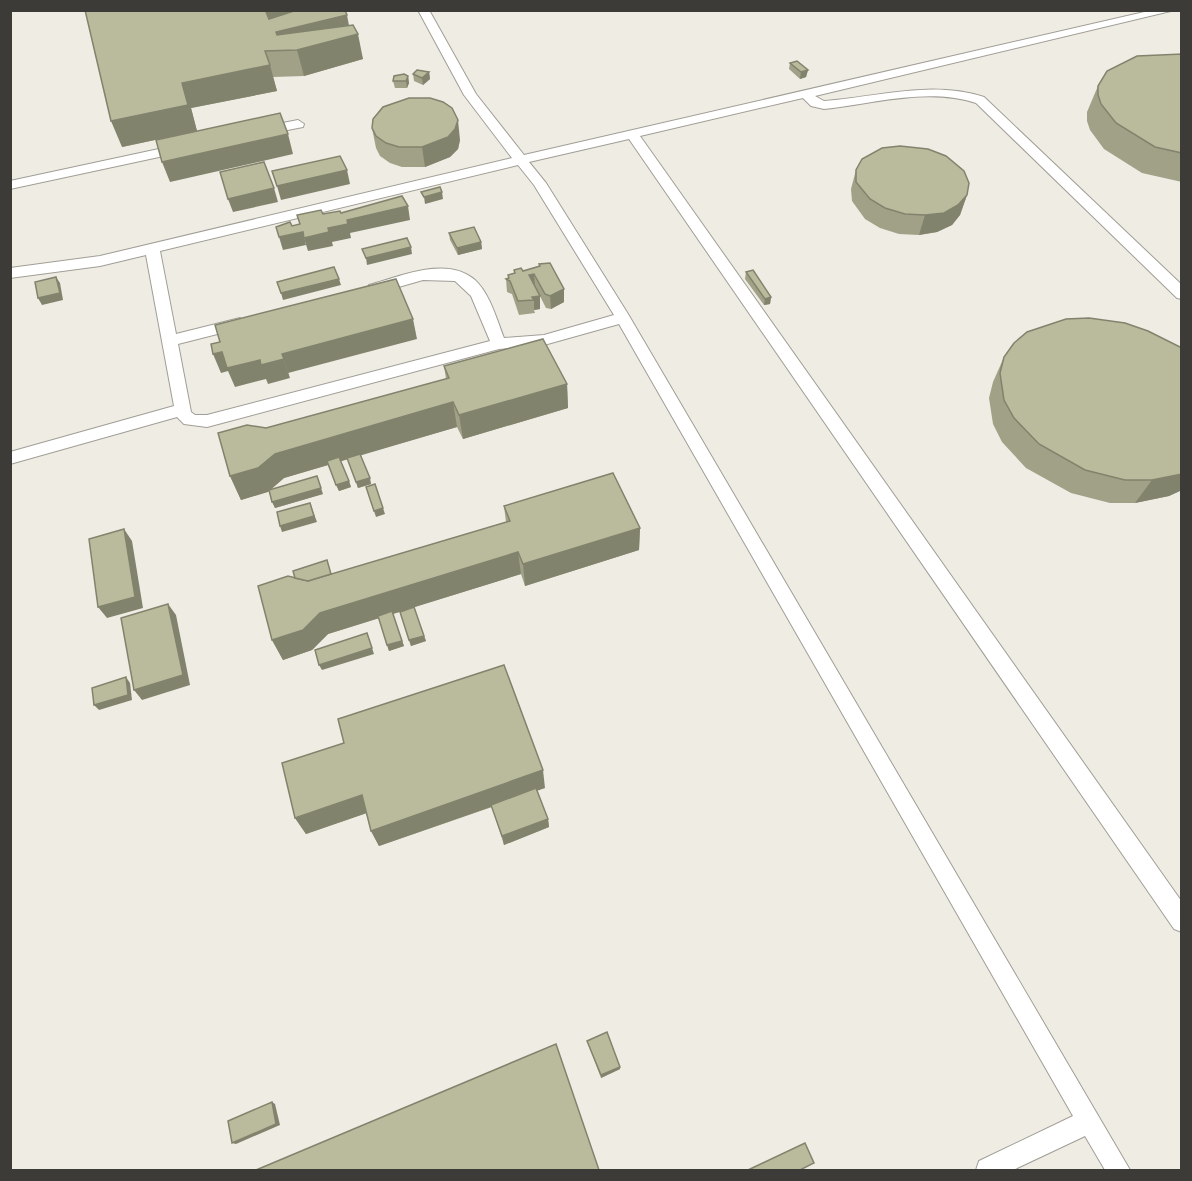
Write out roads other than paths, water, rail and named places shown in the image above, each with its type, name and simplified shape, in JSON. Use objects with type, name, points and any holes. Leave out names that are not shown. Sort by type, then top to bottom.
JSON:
[{"type":"lane","points":[[423,10],[470,95],[539,183],[623,318],[1118,1170]]},
{"type":"lane","points":[[10,273],[85,264],[520,160],[1170,10]]},
{"type":"lane","points":[[806,94],[815,103],[824,105],[942,92],[966,94],[980,100],[1182,294]]},
{"type":"lane","points":[[252,133],[298,124]]},
{"type":"lane","points":[[632,134],[1182,921]]},
{"type":"lane","points":[[10,185],[195,146]]},
{"type":"lane","points":[[152,248],[182,410],[188,419],[207,421],[499,344],[544,340],[623,318]]},
{"type":"lane","points":[[363,292],[431,274],[460,278],[472,286],[499,344]]},
{"type":"lane","points":[[169,341],[260,318]]},
{"type":"lane","points":[[10,458],[182,410]]},
{"type":"lane","points":[[988,1170],[1089,1121]]}]
